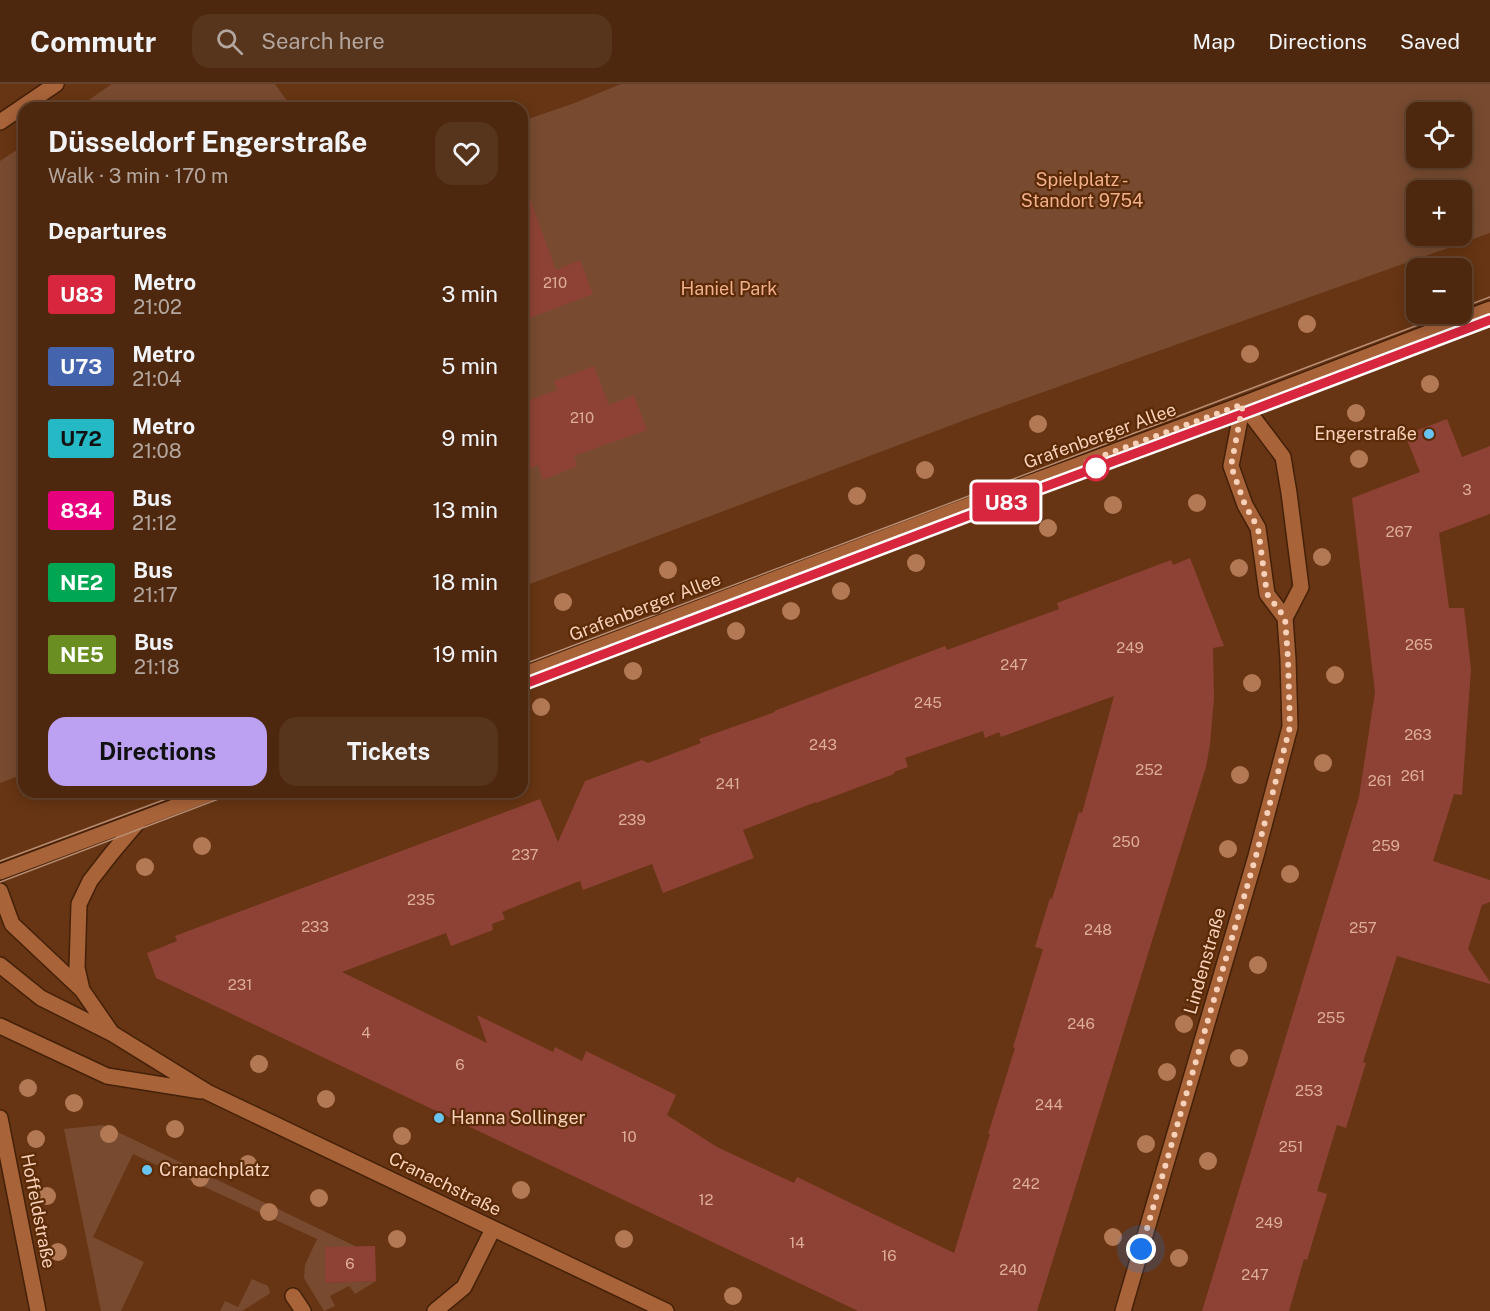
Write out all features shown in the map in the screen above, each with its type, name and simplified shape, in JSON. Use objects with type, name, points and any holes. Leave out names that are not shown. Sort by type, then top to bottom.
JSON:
[{"type":"main road","points":[[29,102],[56,84]]},
{"type":"main road","points":[[0,122],[18,110]]},
{"type":"main road","name":"Grafenberger Allee","points":[[528,673],[1490,309]]},
{"type":"main road","points":[[1243,404],[1283,457],[1300,587],[1285,618],[1267,594],[1258,528],[1245,505],[1231,466],[1243,404]]},
{"type":"main road","name":"Lindenstraße","points":[[1122,1311],[1256,856],[1290,727],[1285,618]]},
{"type":"main road","points":[[0,872],[198,798]]},
{"type":"main road","name":"Cranachstraße","points":[[82,990],[77,968],[79,904],[90,882],[140,820]]},
{"type":"main road","name":"Cranachstraße","points":[[0,891],[12,924],[82,990],[113,1034]]},
{"type":"main road","name":"Cranachstraße","points":[[0,965],[41,998],[113,1034],[207,1092],[666,1311]]},
{"type":"main road","name":"Cranachstraße","points":[[0,1026],[107,1077],[207,1092]]},
{"type":"main road","name":"Hoffeldstraße","points":[[0,1118],[38,1311]]},
{"type":"main road","points":[[435,1311],[464,1287],[493,1229]]},
{"type":"main road","points":[[293,1296],[303,1311]]},
{"type":"green space","points":[[112,84],[275,84],[288,102],[86,102]]},
{"type":"green space","name":"Haniel Park","points":[[621,84],[1490,84],[1490,233],[1472,239],[1472,180],[1406,180],[1406,246],[1453,246],[1420,258],[1406,258],[1406,263],[973,417],[528,585],[528,119]]},
{"type":"green space","points":[[18,149],[18,776],[0,783],[0,161]]},
{"type":"green space","points":[[103,1125],[357,1247],[325,1247],[325,1283],[376,1281],[355,1294],[349,1286],[330,1296],[335,1306],[324,1311],[304,1278],[305,1265],[317,1239],[133,1154],[93,1237],[144,1262],[121,1311],[101,1311],[64,1129]]},
{"type":"green space","points":[[252,1279],[268,1286],[269,1294],[242,1311],[220,1311],[225,1301],[238,1307]]},
{"type":"building","points":[[528,193],[556,270],[580,260],[593,294],[528,319]]},
{"type":"building","points":[[594,366],[609,405],[634,395],[647,430],[574,456],[577,466],[543,480],[538,465],[528,469],[528,401],[557,390],[554,381]]},
{"type":"building","points":[[1447,419],[1462,457],[1490,446],[1490,514],[1439,533],[1449,608],[1464,608],[1471,669],[1462,795],[1454,794],[1433,861],[1490,880],[1490,902],[1482,905],[1468,949],[1490,984],[1397,956],[1363,1062],[1366,1063],[1346,1128],[1337,1125],[1317,1191],[1327,1194],[1289,1311],[1202,1311],[1359,797],[1375,692],[1352,498],[1420,472],[1405,435]]},
{"type":"building","points":[[1190,558],[1224,646],[1213,648],[1214,698],[1206,767],[1037,1311],[858,1311],[156,978],[147,953],[177,941],[175,936],[540,799],[558,842],[585,781],[642,760],[648,763],[701,743],[699,739],[945,646],[947,650],[1059,609],[1057,603],[1171,560],[1173,565]],"holes":[[[1114,696],[1082,813],[1079,812],[1035,947],[1043,949],[954,1253],[797,1177],[794,1183],[717,1147],[667,1115],[676,1095],[586,1051],[582,1061],[555,1047],[553,1052],[477,1015],[487,1043],[342,972],[446,933],[451,946],[493,930],[492,924],[505,919],[502,912],[580,881],[583,890],[652,864],[663,893],[754,858],[743,830],[894,774],[908,767],[905,758],[983,731],[985,738],[999,732],[1001,737]]]},
{"type":"building","points":[[375,1246],[376,1281],[325,1283],[325,1247]]},
{"type":"tram line","points":[[1472,304],[1490,297]]},
{"type":"tram line","points":[[528,682],[1490,320]]},
{"type":"tram line","points":[[528,663],[1421,324]]},
{"type":"tram line","points":[[0,861],[169,798]]},
{"type":"tram line","points":[[0,882],[221,798]]},
{"type":"metro line","name":"U83","points":[[528,683],[1490,320]]},
{"type":"place","name":"Engerstraße","points":[[1429,434]]},
{"type":"place","name":"Hanna Sollinger","points":[[439,1118]]},
{"type":"place","name":"Cranachplatz","points":[[147,1170]]},
{"type":"route","points":[[1096,468],[1086,462],[1243,404],[1231,466],[1245,505],[1258,528],[1267,594],[1285,618],[1288,659],[1290,727],[1256,856],[1141,1249]]},
{"type":"park label","name":"Spielplatz - Standort 9754","points":[[1082,190]]}]
